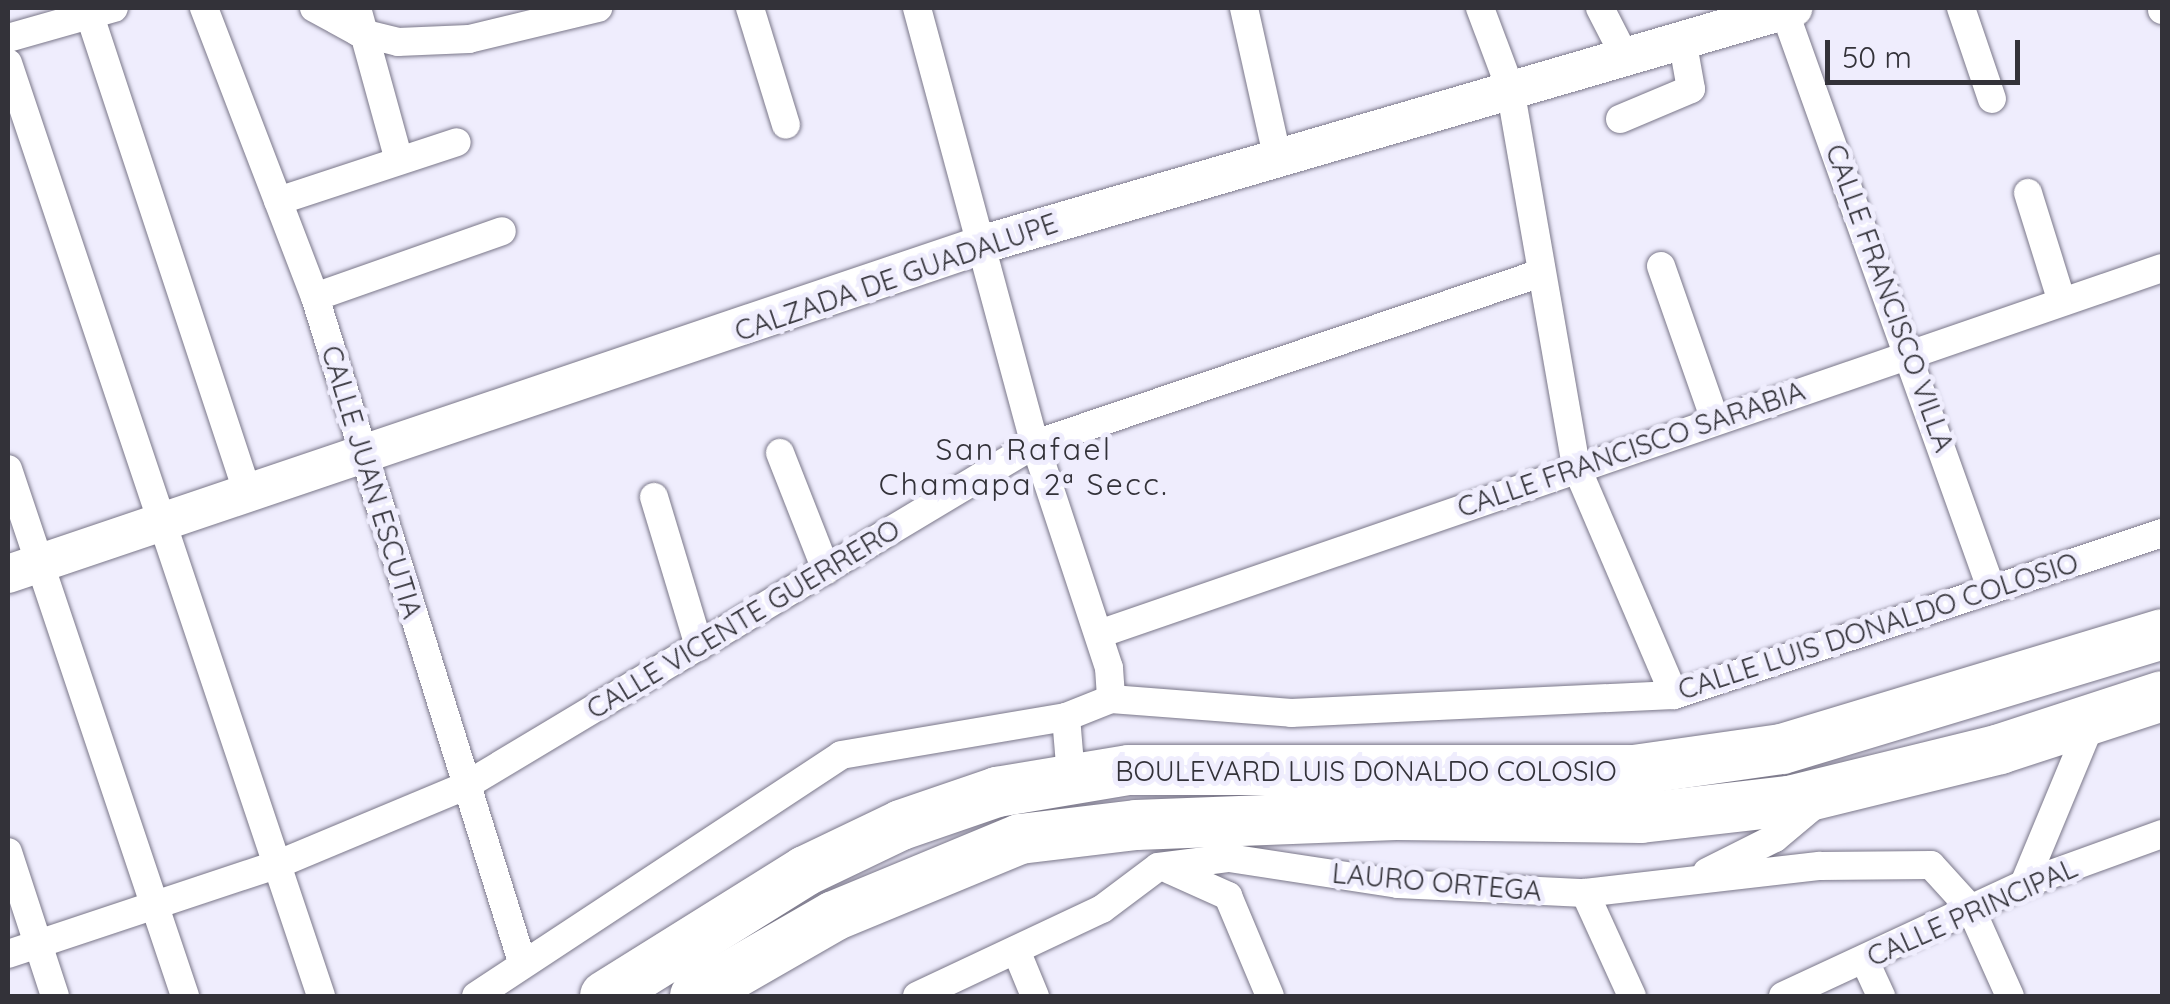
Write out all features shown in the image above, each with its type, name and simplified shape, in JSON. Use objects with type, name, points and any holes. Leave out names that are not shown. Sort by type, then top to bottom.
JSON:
[{"type":"highway","name":"BOULEVARD LUIS DONALDO COLOSIO","points":[[606,996],[805,872],[901,825],[1072,776],[1388,766],[1634,770],[1782,748],[2162,634]]},
{"type":"highway","name":"BOULEVARD LUIS DONALDO COLOSIO","points":[[695,996],[851,907],[1020,839],[1331,818],[1641,818],[1833,790],[2162,696]]},
{"type":"street","name":"CALLE JUAN ESCUTIA","points":[[204,8],[314,296],[522,962]]},
{"type":"street","points":[[314,8],[357,20],[398,42],[469,38],[598,8]]},
{"type":"street","points":[[750,8],[786,125]]},
{"type":"street","points":[[476,996],[842,754],[1066,717],[1111,699],[1102,633],[1036,444],[987,244],[917,8]]},
{"type":"street","points":[[1244,8],[1277,156]]},
{"type":"street","points":[[1480,8],[1510,88],[1538,274],[1576,466],[1674,695]]},
{"type":"street","points":[[1600,8],[1624,56]]},
{"type":"street","points":[[1962,8],[1992,99]]},
{"type":"street","name":"CALZADA DE GUADALUPE","points":[[8,574],[366,459],[987,244],[1788,9]]},
{"type":"street","name":"CALLE FRANCISCO VILLA","points":[[1788,9],[1913,353],[1992,588]]},
{"type":"street","points":[[8,38],[102,13],[250,497]]},
{"type":"street","points":[[357,20],[399,160]]},
{"type":"street","points":[[1620,119],[1691,89],[1682,38]]},
{"type":"street","points":[[8,63],[158,525],[280,863],[321,996]]},
{"type":"street","points":[[278,201],[457,142]]},
{"type":"street","points":[[2028,193],[2062,302]]},
{"type":"street","points":[[314,296],[502,230]]},
{"type":"street","points":[[1661,266],[1715,420]]},
{"type":"street","name":"CALLE FRANCISCO SARABIA","points":[[1102,633],[1576,466],[2162,268]]},
{"type":"street","name":"CALLE VICENTE GUERRERO","points":[[8,954],[154,909],[280,863],[466,786],[1036,444],[1538,274]]},
{"type":"street","points":[[780,453],[826,570]]},
{"type":"street","points":[[8,469],[44,563],[184,996]]},
{"type":"street","points":[[654,497],[699,646]]},
{"type":"street","name":"CALLE LUIS DONALDO COLOSIO","points":[[1111,699],[1292,713],[1674,695],[2162,533]]},
{"type":"street","points":[[1066,717],[1072,776]]},
{"type":"street","points":[[2024,884],[2093,718]]},
{"type":"street","points":[[1688,881],[1775,838],[1833,790]]},
{"type":"street","points":[[1229,858],[1331,818]]},
{"type":"street","name":"CALLE PRINCIPAL","points":[[1783,996],[2024,884],[2162,834]]},
{"type":"street","points":[[8,852],[55,996]]},
{"type":"street","name":"LAURO ORTEGA","points":[[917,996],[1102,908],[1158,867],[1229,858],[1398,884],[1585,893],[1688,881],[1930,864],[1971,910]]},
{"type":"street","points":[[1158,867],[1228,896],[1270,996]]},
{"type":"street","points":[[1585,893],[1632,996]]},
{"type":"street","points":[[1971,910],[2010,996]]},
{"type":"street","points":[[1016,950],[1035,996]]},
{"type":"street","points":[[1864,958],[1880,996]]},
{"type":"district","name":"San Rafael Chamapa 2ª Secc.","points":[[1024,466]]}]
